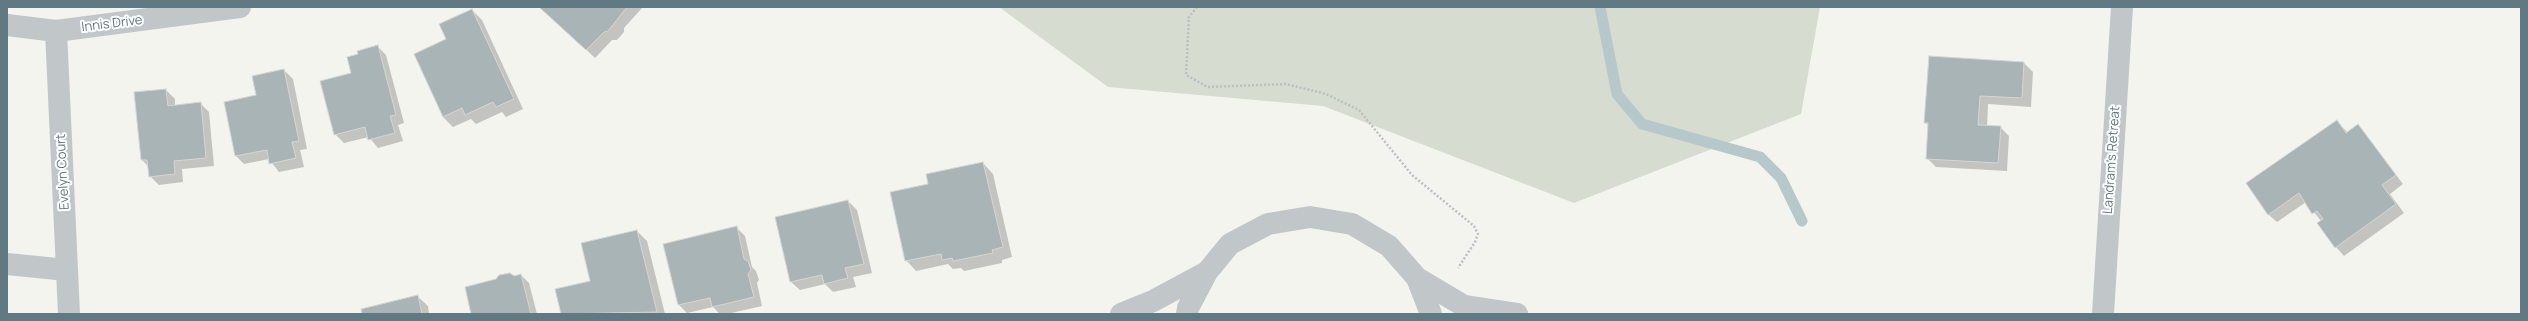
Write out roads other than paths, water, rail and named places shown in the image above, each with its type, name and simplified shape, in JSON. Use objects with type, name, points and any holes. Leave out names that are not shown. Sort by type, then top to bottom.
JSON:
[{"type":"street","name":"Innis Drive","points":[[7,25],[56,30],[240,7]]},
{"type":"street","name":"Landram's Retreat","points":[[2103,314],[2122,7]]},
{"type":"street","name":"Evelyn Court","points":[[56,30],[69,314]]},
{"type":"street","points":[[1187,314],[1207,272],[1230,244],[1268,224],[1310,217],[1352,224],[1390,246],[1417,278],[1431,314]]},
{"type":"street","points":[[7,264],[68,270]]},
{"type":"street","points":[[1121,314],[1153,301],[1207,272]]},
{"type":"street","points":[[1417,278],[1464,306],[1517,314]]},
{"type":"waterway","points":[[1600,7],[1617,94],[1642,124],[1760,157],[1781,178],[1802,221]]}]
